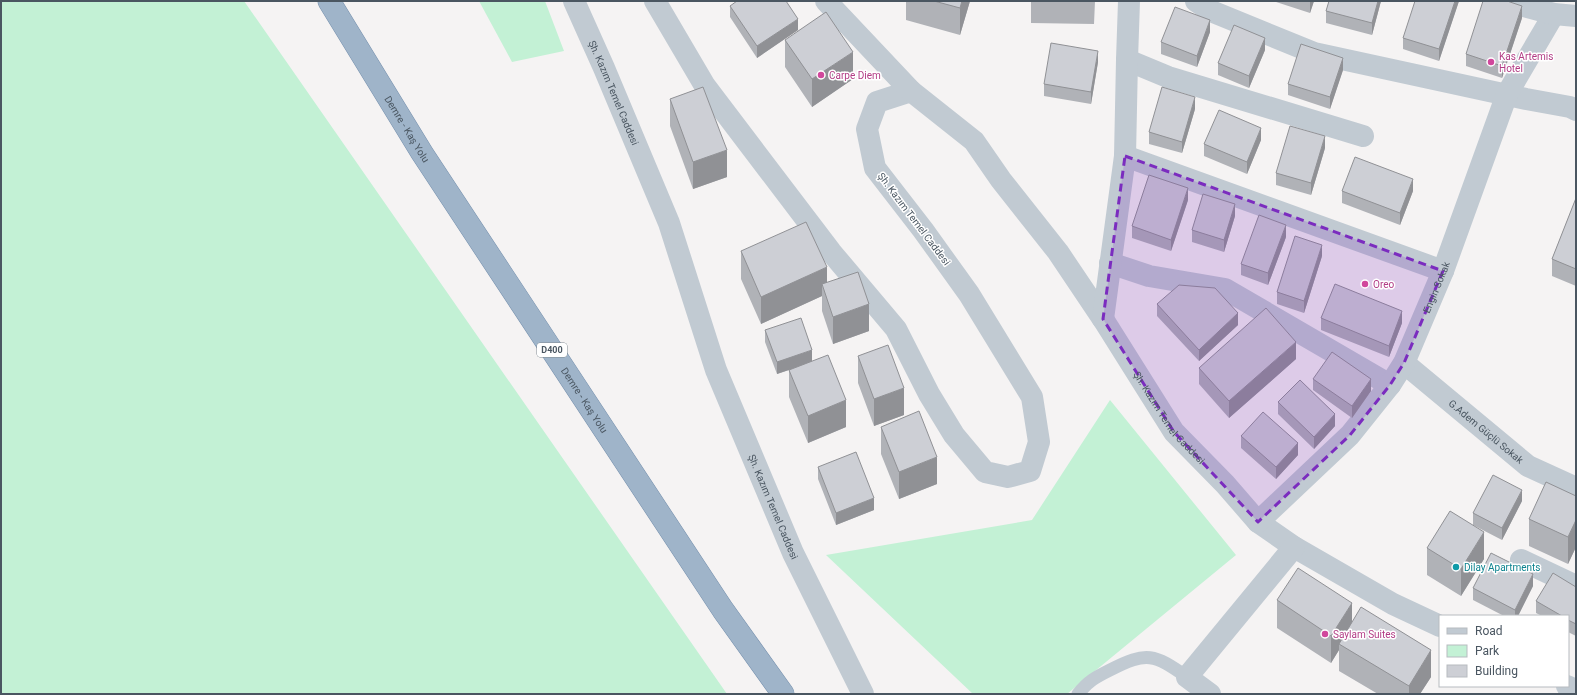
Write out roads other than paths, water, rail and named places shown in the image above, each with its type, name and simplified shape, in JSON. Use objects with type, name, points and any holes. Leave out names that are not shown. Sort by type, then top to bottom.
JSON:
[{"type":"highway","name":"Demre - Kaş Yolu","points":[[329,1],[435,173],[723,610],[783,694]]},
{"type":"street","name":"Şh. Kazım Temel Caddesi","points":[[574,1],[604,68],[668,224],[716,370],[793,553],[863,694]]},
{"type":"street","name":"Şh. Kazım Temel Caddesi","points":[[655,1],[705,86],[831,252],[896,329],[929,394],[954,436],[985,472],[1008,477],[1030,471],[1039,442],[1032,397],[969,294],[923,230],[875,168],[867,129],[877,102],[911,91],[974,141],[1001,180],[1058,252],[1103,319],[1174,432],[1225,484],[1258,522],[1294,547],[1393,604],[1439,626]]},
{"type":"street","points":[[826,1],[911,91]]},
{"type":"street","points":[[1103,319],[1125,156],[1126,60],[1129,1]]},
{"type":"street","points":[[1196,1],[1210,11],[1314,53],[1526,99],[1570,107],[1576,110]]},
{"type":"street","points":[[1505,1],[1554,14],[1576,16]]},
{"type":"street","name":"Engin Sokak","points":[[1258,522],[1350,436],[1390,385],[1404,363],[1443,270],[1507,94],[1554,14]]},
{"type":"street","points":[[1126,60],[1168,77],[1363,136]]},
{"type":"street","points":[[1125,156],[1443,270]]},
{"type":"street","points":[[1110,263],[1149,276],[1225,289],[1390,385]]},
{"type":"street","name":"G.Adem Güçlü Sokak","points":[[1404,363],[1528,466],[1576,488]]},
{"type":"street","points":[[1210,694],[1187,678],[1294,547]]},
{"type":"street","points":[[1522,560],[1576,586]]},
{"type":"lane","points":[[1078,694],[1086,684],[1098,676],[1130,660],[1144,657],[1166,663],[1187,678]]},
{"type":"place","name":"Kas Artemis Hotel","points":[[1491,62]]},
{"type":"place","name":"Carpe Diem","points":[[821,75]]},
{"type":"place","name":"Oreo","points":[[1365,284]]},
{"type":"place","name":"Dilay Apartments","points":[[1456,567]]},
{"type":"place","name":"Saylam Suites","points":[[1325,634]]}]
